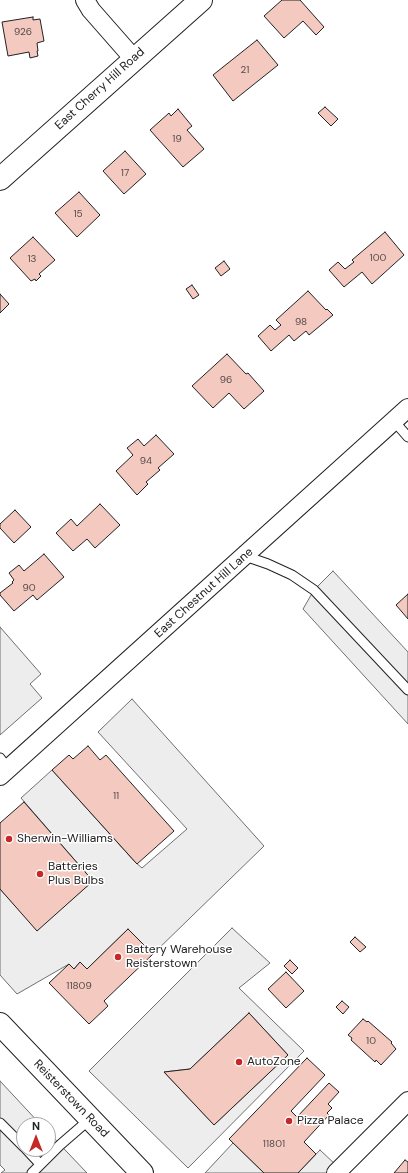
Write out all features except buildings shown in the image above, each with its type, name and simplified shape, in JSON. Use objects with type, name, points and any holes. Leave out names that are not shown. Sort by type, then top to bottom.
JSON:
[{"type":"main road","name":"East Cherry Hill Road","points":[[0,179],[201,0]]},
{"type":"main road","name":"Reisterstown Road","points":[[2,1032],[90,1118],[142,1173]]},
{"type":"street","points":[[85,0],[91,10],[134,59]]},
{"type":"street","name":"East Chestnut Hill Lane","points":[[3,768],[245,556],[408,408]]},
{"type":"street","points":[[336,1173],[395,1115],[408,1100]]},
{"type":"lane","points":[[394,421],[408,437]]},
{"type":"lane","points":[[245,556],[268,564],[292,575],[314,590],[408,690]]},
{"type":"lane","points":[[32,1173],[90,1118]]},
{"type":"lane","points":[[0,1123],[16,1139]]},
{"type":"lane","points":[[33,1157],[40,1164]]},
{"type":"shaded area","points":[[333,571],[408,652],[408,724],[303,609],[314,590]]},
{"type":"shaded area","points":[[0,627],[41,674],[30,684],[42,698],[0,735]]},
{"type":"shaded area","points":[[132,699],[264,846],[153,954],[128,929],[87,969],[80,962],[74,969],[69,964],[17,994],[0,975],[0,889],[37,930],[93,881],[21,798],[52,770],[142,868],[187,829],[98,732]]},
{"type":"shaded area","points":[[232,928],[270,963],[239,988],[304,1051],[188,1168],[89,1071]],"holes":[[[249,1013],[288,1055],[214,1125],[164,1072],[190,1069]]]},
{"type":"shaded area","points":[[0,1081],[34,1117],[16,1117],[16,1157],[56,1157],[56,1140],[87,1173],[1,1173],[5,1170],[0,1165]]},
{"type":"shaded area","points":[[233,1143],[264,1173],[205,1173]]},
{"type":"shaded area","points":[[320,1150],[336,1165],[329,1173],[298,1173]]},
{"type":"place","name":"Sherwin-Williams","points":[[9,839]]},
{"type":"place","name":"Batteries Plus Bulbs","points":[[40,874]]},
{"type":"place","name":"Battery Warehouse Reisterstown","points":[[118,957]]},
{"type":"place","name":"AutoZone","points":[[239,1062]]},
{"type":"place","name":"Pizza Palace","points":[[289,1121]]}]
